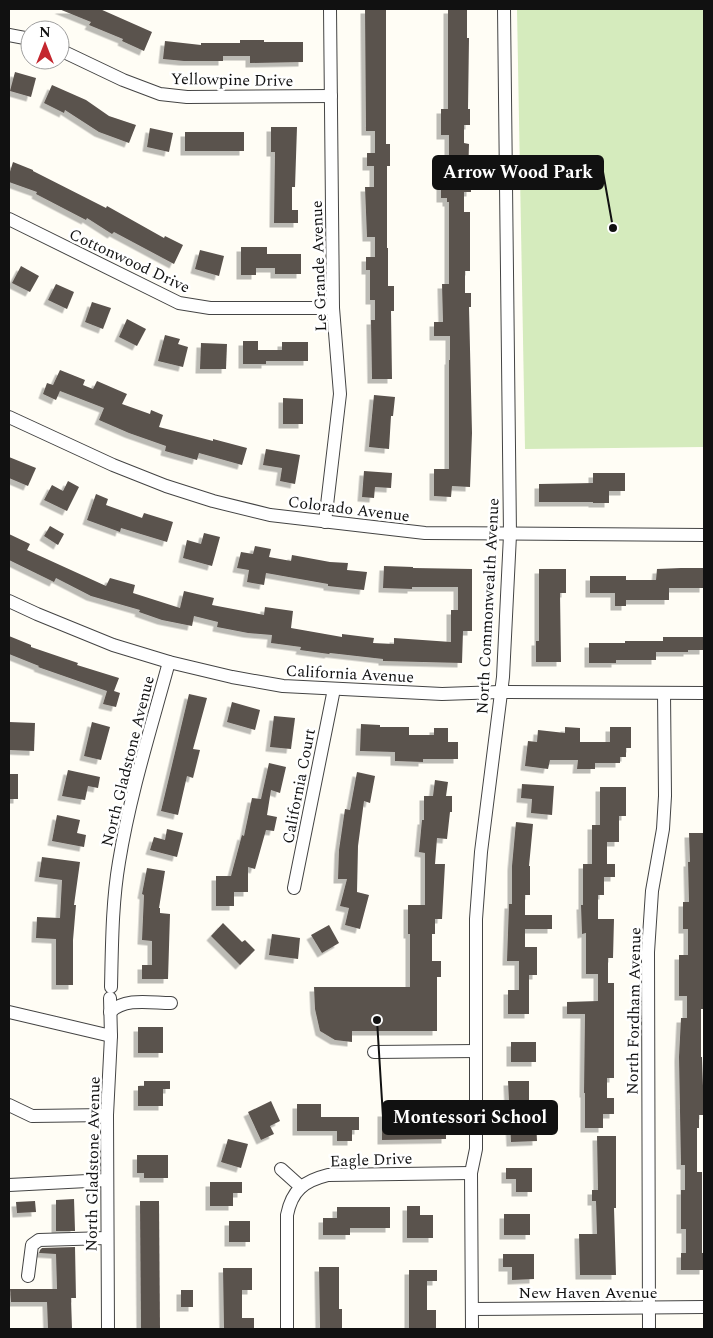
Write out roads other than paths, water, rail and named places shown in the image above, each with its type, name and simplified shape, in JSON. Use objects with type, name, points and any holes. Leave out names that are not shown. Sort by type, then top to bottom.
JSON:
[{"type":"street","name":"Le Grande Avenue","points":[[325,522],[340,394],[333,308],[330,9]]},
{"type":"street","name":"North Commonwealth Avenue","points":[[472,1329],[470,1173],[476,1149],[476,920],[481,852],[503,676],[510,535],[504,9]]},
{"type":"street","name":"Yellowpine Drive","points":[[70,55],[160,94],[187,97],[331,96]]},
{"type":"street","name":"Cottonwood Drive","points":[[9,219],[179,303],[210,308],[333,308]]},
{"type":"street","name":"Colorado Avenue","points":[[9,417],[113,465],[213,502],[270,514],[425,534],[704,536]]},
{"type":"street","name":"California Avenue","points":[[9,601],[113,645],[169,662],[232,677],[283,686],[442,694],[500,692],[704,693]]},
{"type":"street","name":"North Gladstone Avenue","points":[[108,1329],[107,1115],[115,892],[124,832],[169,662]]},
{"type":"street","name":"California Court","points":[[294,888],[334,689]]},
{"type":"street","name":"North Fordham Avenue","points":[[649,1329],[648,952],[652,891],[664,812],[664,693]]},
{"type":"street","points":[[110,1012],[124,1003],[171,1002]]},
{"type":"street","points":[[9,1012],[111,1036]]},
{"type":"street","points":[[374,1052],[476,1051]]},
{"type":"street","points":[[9,1105],[32,1116],[107,1115]]},
{"type":"street","points":[[281,1169],[301,1187],[290,1202],[287,1215],[287,1329]]},
{"type":"street","name":"Eagle Drive","points":[[301,1187],[316,1178],[328,1175],[470,1173]]},
{"type":"street","points":[[9,1185],[107,1180]]},
{"type":"street","points":[[28,1276],[32,1245],[39,1240],[107,1238]]},
{"type":"street","name":"New Haven Avenue","points":[[472,1309],[704,1307]]},
{"type":"place","name":"Arrow Wood Park","points":[[613,228]]},
{"type":"place","name":"Montessori School","points":[[377,1020]]}]
